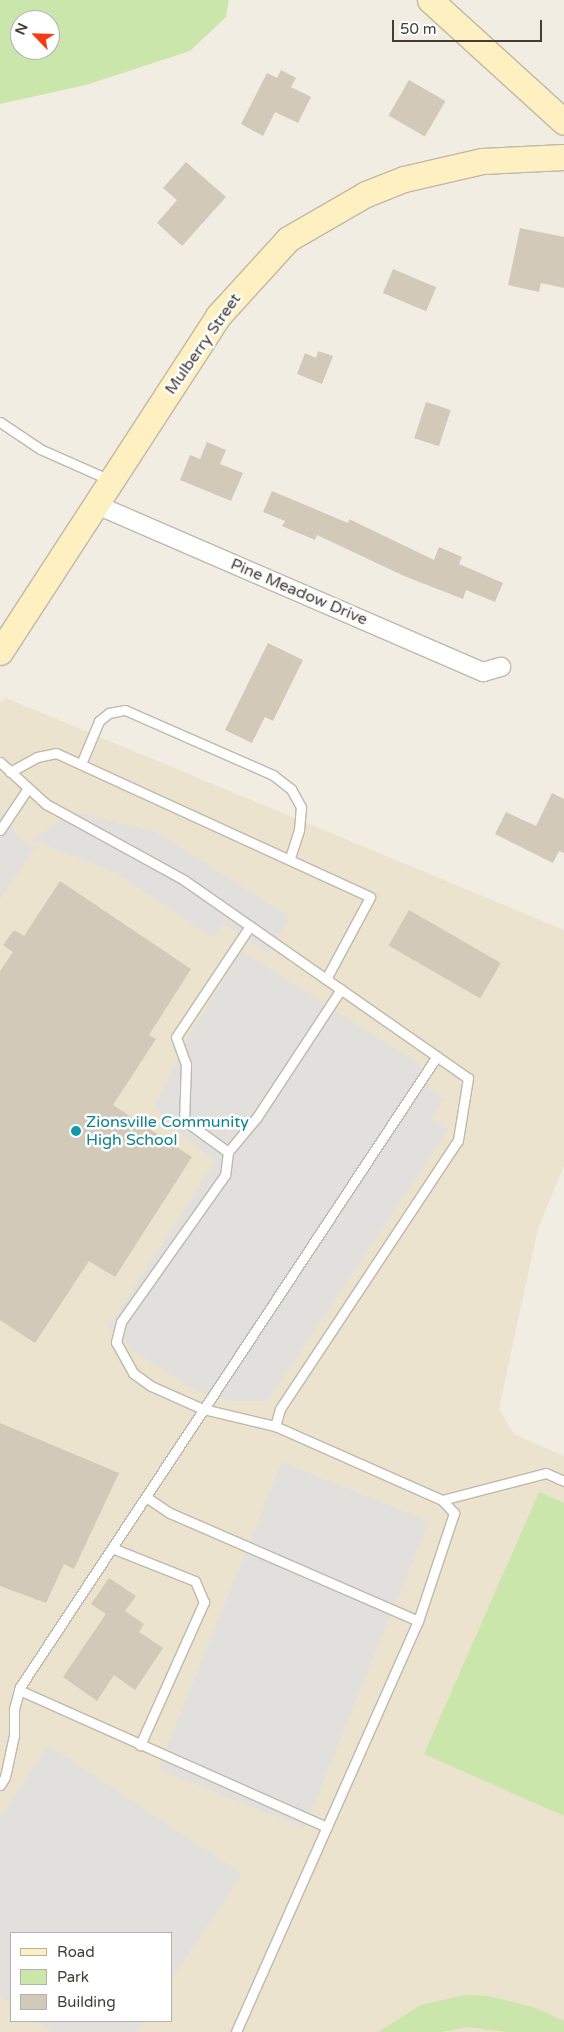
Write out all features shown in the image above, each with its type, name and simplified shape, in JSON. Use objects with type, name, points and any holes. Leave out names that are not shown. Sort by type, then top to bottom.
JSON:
[{"type":"street","points":[[430,0],[564,122]]},
{"type":"street","name":"Mulberry Street","points":[[0,651],[113,482],[218,316],[288,239],[366,194],[404,180],[482,161],[564,158]]},
{"type":"street","name":"Pine Meadow Drive","points":[[97,506],[483,672],[501,667]]},
{"type":"lane","points":[[0,422],[40,449],[113,482]]},
{"type":"lane","points":[[81,764],[99,721],[109,713],[125,710],[273,775],[291,789],[301,807],[299,830],[290,858]]},
{"type":"lane","points":[[10,772],[37,757],[56,753],[290,858],[370,897],[326,979]]},
{"type":"lane","points":[[0,762],[46,804],[184,880],[468,1078],[458,1140],[280,1409],[275,1426]]},
{"type":"lane","points":[[0,830],[28,788]]},
{"type":"lane","points":[[228,1152],[184,1120],[186,1064],[176,1037],[250,926]]},
{"type":"lane","points":[[236,2032],[418,1621],[454,1513],[442,1500],[275,1426],[203,1409],[158,1390],[133,1373],[116,1342],[121,1322],[225,1175],[228,1152],[257,1117],[341,989]]},
{"type":"lane","points":[[0,1785],[5,1777],[14,1735],[14,1709],[19,1690],[437,1056]]},
{"type":"lane","points":[[442,1500],[546,1473],[564,1481]]},
{"type":"lane","points":[[146,1497],[170,1513],[418,1621]]},
{"type":"lane","points":[[112,1548],[195,1581],[204,1602],[140,1745]]},
{"type":"lane","points":[[19,1690],[327,1827]]},
{"type":"shaded area","name":"Zionsville Community High School","points":[[6,698],[564,930],[564,1166],[538,1228],[499,1409],[514,1434],[564,1456],[564,2032],[0,2032],[0,703]]},
{"type":"shaded area","points":[[0,808],[19,838],[35,848],[0,899]]},
{"type":"shaded area","points":[[74,812],[156,832],[290,917],[269,954],[223,924],[213,938],[116,873],[32,840]]},
{"type":"shaded area","points":[[241,951],[418,1063],[430,1089],[443,1099],[431,1119],[448,1130],[268,1401],[230,1401],[195,1390],[137,1353],[108,1328],[215,1161],[177,1131],[155,1106],[189,1036]]},
{"type":"shaded area","points":[[282,1462],[428,1521],[305,1828],[158,1769]]},
{"type":"shaded area","points":[[48,1745],[242,1874],[172,1979],[172,1932],[10,1932],[10,2003],[0,1996],[0,1817]]},
{"type":"shaded area","points":[[38,2022],[143,2022],[137,2032],[53,2032]]},
{"type":"green space","points":[[0,0],[229,0],[226,17],[190,51],[86,85],[0,104]]},
{"type":"green space","points":[[539,1492],[564,1503],[564,1816],[424,1754]]},
{"type":"green space","points":[[465,1995],[489,1996],[533,2007],[564,2021],[564,2032],[507,2032],[467,2027],[442,2032],[378,2032],[421,2005]]},
{"type":"building","points":[[281,70],[296,78],[291,87],[311,97],[298,123],[275,112],[263,136],[241,124],[267,73],[277,78]]},
{"type":"building","points":[[409,80],[445,101],[425,137],[388,116]]},
{"type":"building","points":[[186,162],[226,197],[182,246],[157,223],[177,200],[163,188]]},
{"type":"building","points":[[520,228],[564,237],[564,288],[541,283],[539,292],[508,285]]},
{"type":"building","points":[[393,269],[436,287],[426,311],[383,293]]},
{"type":"building","points":[[318,351],[333,356],[322,384],[297,374],[305,353],[316,358]]},
{"type":"building","points":[[426,402],[451,410],[439,446],[414,438]]},
{"type":"building","points":[[207,442],[226,450],[220,464],[243,473],[231,501],[180,480],[190,455],[200,459]]},
{"type":"building","points":[[272,491],[348,523],[349,519],[434,560],[439,547],[462,557],[459,564],[503,583],[495,602],[466,590],[463,599],[404,576],[317,535],[315,540],[282,526],[285,521],[263,512]]},
{"type":"building","points":[[268,643],[303,660],[273,721],[265,717],[252,743],[225,730]]},
{"type":"building","points":[[552,793],[564,799],[564,853],[559,851],[553,863],[495,834],[506,812],[536,826]]},
{"type":"building","name":"Zionsville Community High School","points":[[60,881],[191,969],[149,1035],[156,1039],[113,1105],[192,1157],[115,1277],[89,1261],[35,1343],[0,1320],[0,971],[13,952],[3,945],[14,930],[24,936]]},
{"type":"building","points":[[409,910],[501,963],[480,999],[388,946]]},
{"type":"building","points":[[0,1423],[119,1473],[74,1569],[64,1564],[46,1603],[0,1586]]},
{"type":"building","points":[[109,1578],[136,1596],[125,1611],[144,1624],[139,1632],[163,1648],[135,1690],[114,1675],[97,1701],[63,1677],[106,1614],[91,1604]]},
{"type":"place","name":"Zionsville Community High School","points":[[76,1131]]}]
